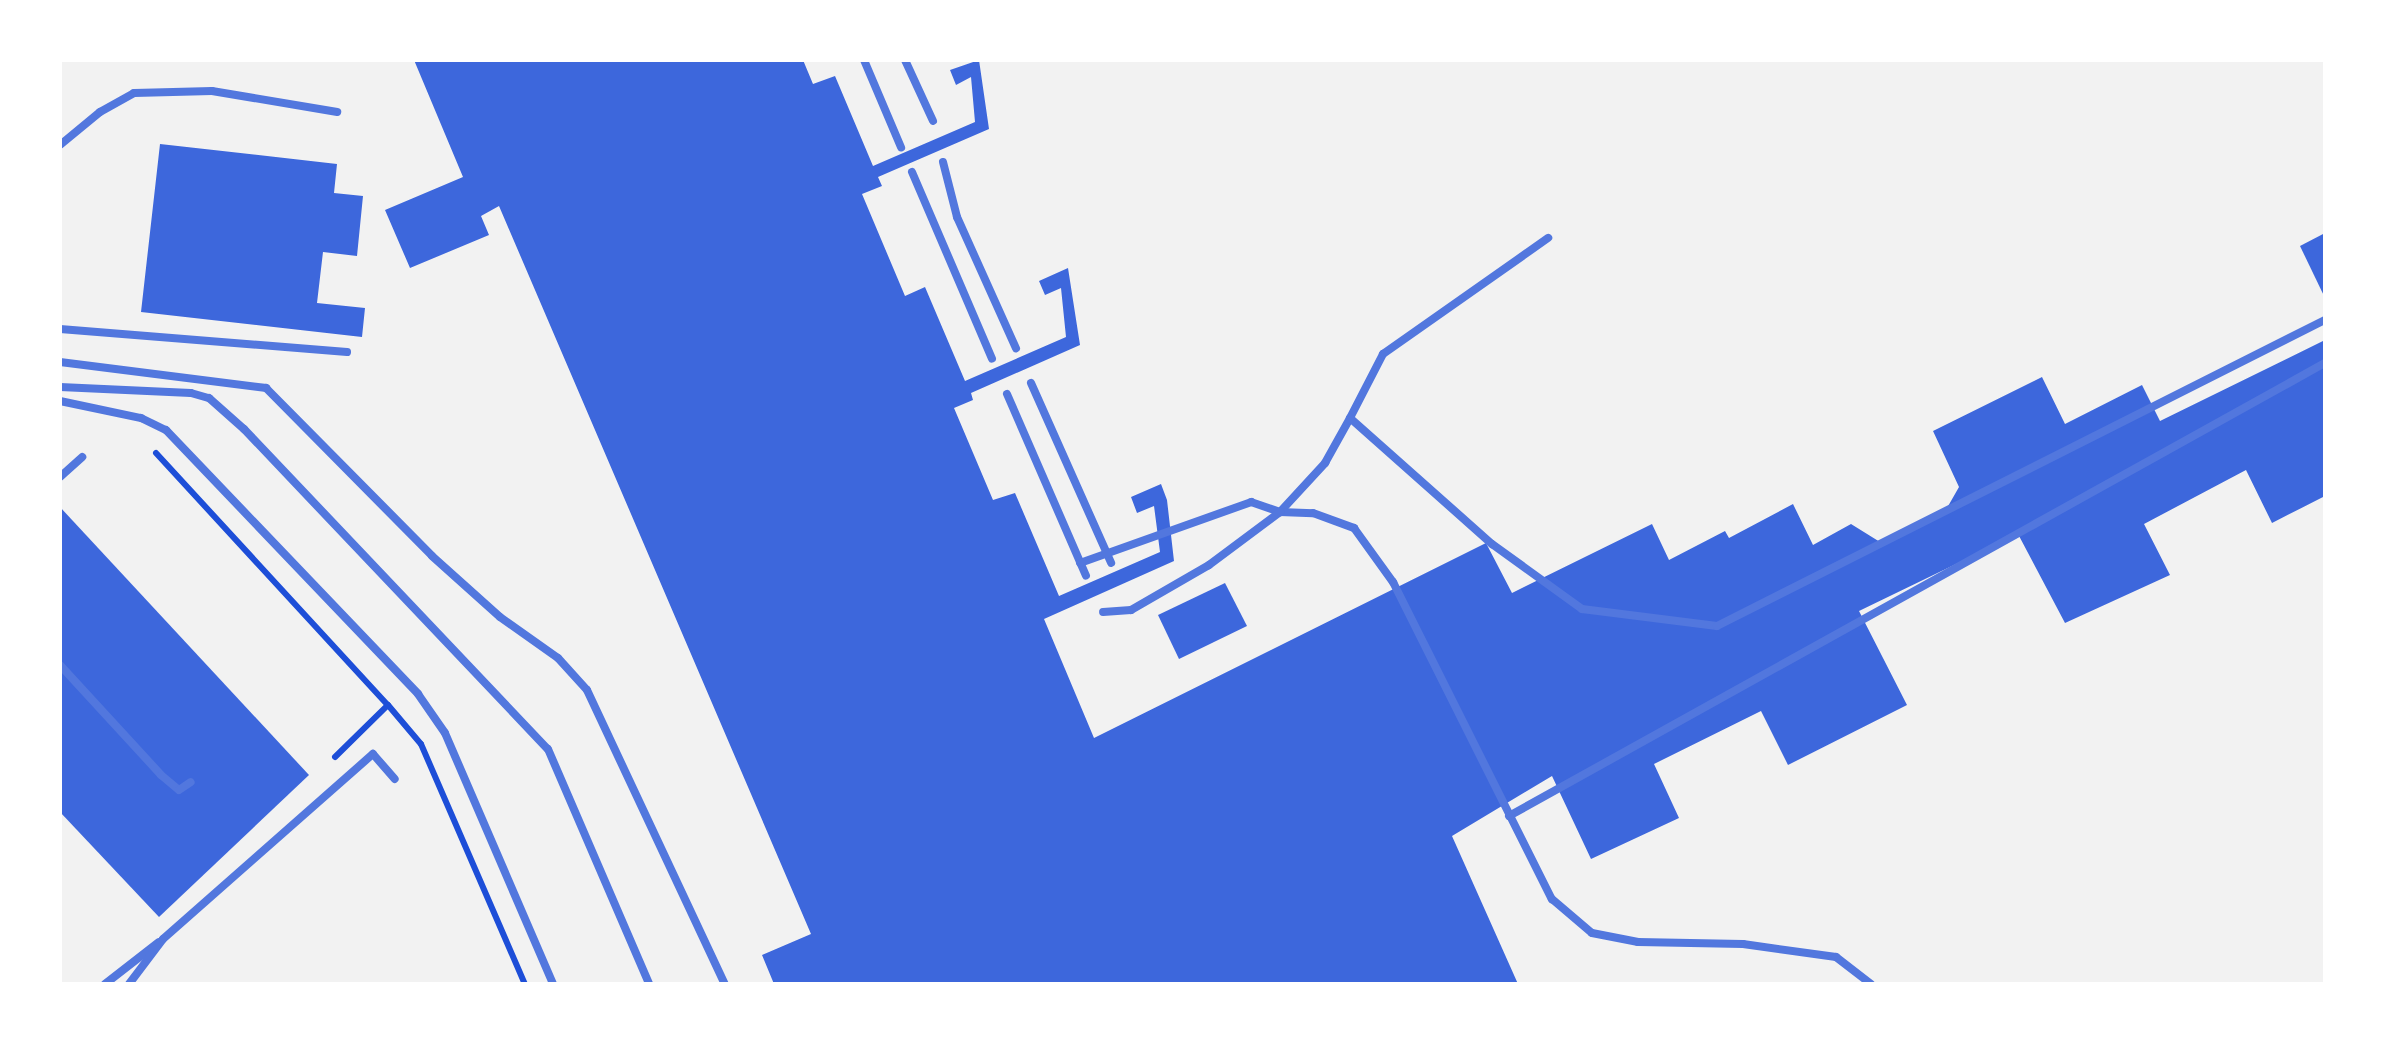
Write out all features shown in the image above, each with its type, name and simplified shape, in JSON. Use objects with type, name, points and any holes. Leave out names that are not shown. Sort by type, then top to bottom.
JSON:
[{"type":"lane","points":[[864,60],[901,147]]},
{"type":"lane","points":[[905,60],[933,121]]},
{"type":"lane","points":[[60,146],[100,112],[134,93],[212,92],[337,112]]},
{"type":"lane","points":[[943,162],[957,216],[1016,348]]},
{"type":"lane","points":[[912,172],[992,359]]},
{"type":"lane","points":[[1103,612],[1131,610],[1208,565],[1280,512],[1325,463],[1383,354],[1548,238]]},
{"type":"lane","points":[[1350,418],[1492,544],[1582,609],[1717,626],[2325,320]]},
{"type":"lane","points":[[60,328],[347,352]]},
{"type":"lane","points":[[60,362],[266,388],[432,556],[500,617],[558,658],[587,690],[725,984]]},
{"type":"lane","points":[[1508,816],[2325,363]]},
{"type":"lane","points":[[1031,382],[1109,558]]},
{"type":"lane","points":[[60,387],[209,398],[244,429],[548,749],[649,984]]},
{"type":"lane","points":[[1007,394],[1086,576]]},
{"type":"lane","points":[[60,401],[141,418],[166,430],[418,694],[445,733],[553,984]]},
{"type":"lane","points":[[60,477],[82,457]]},
{"type":"lane","points":[[1080,564],[1109,558],[1251,502],[1280,512],[1313,513],[1354,528],[1393,582],[1552,900],[1592,934],[1638,942],[1743,944],[1836,958],[1871,984]]},
{"type":"lane","points":[[60,665],[161,774],[179,790],[191,782]]},
{"type":"lane","points":[[129,984],[164,940],[373,754],[395,779]]},
{"type":"lane","points":[[105,984],[143,950],[164,940]]},
{"type":"path","points":[[143,438],[421,744],[524,984]]},
{"type":"path","points":[[333,759],[388,705]]},
{"type":"building","points":[[414,60],[803,60],[813,84],[835,76],[873,166],[975,122],[971,77],[956,85],[950,70],[979,60],[989,129],[878,177],[882,186],[862,194],[905,296],[925,287],[965,381],[1066,337],[1061,288],[1045,295],[1039,281],[1068,268],[1080,345],[971,393],[973,400],[954,408],[993,500],[1015,493],[1059,596],[1160,552],[1154,506],[1137,513],[1131,497],[1161,484],[1167,500],[1174,561],[1044,619],[1094,738],[1486,543],[1512,593],[1652,524],[1669,560],[1725,531],[1729,538],[1793,504],[1813,545],[1851,524],[1880,542],[1947,508],[1959,487],[1933,431],[2042,377],[2065,424],[2142,385],[2160,421],[2325,340],[2325,496],[2272,523],[2246,470],[2144,524],[2170,575],[2065,623],[2018,534],[1859,611],[1907,705],[1788,765],[1761,711],[1654,764],[1679,818],[1591,859],[1552,776],[1452,836],[1518,984],[774,984],[762,955],[811,934],[499,206],[481,216],[489,235],[410,268],[385,210],[463,177]]},
{"type":"building","points":[[160,144],[337,164],[334,193],[363,196],[357,256],[323,252],[317,303],[365,308],[362,337],[141,312]]},
{"type":"building","points":[[2325,233],[2325,298],[2300,246]]},
{"type":"building","points":[[60,507],[309,775],[159,917],[60,812]]},
{"type":"building","points":[[1225,583],[1247,626],[1179,659],[1158,615]]}]
